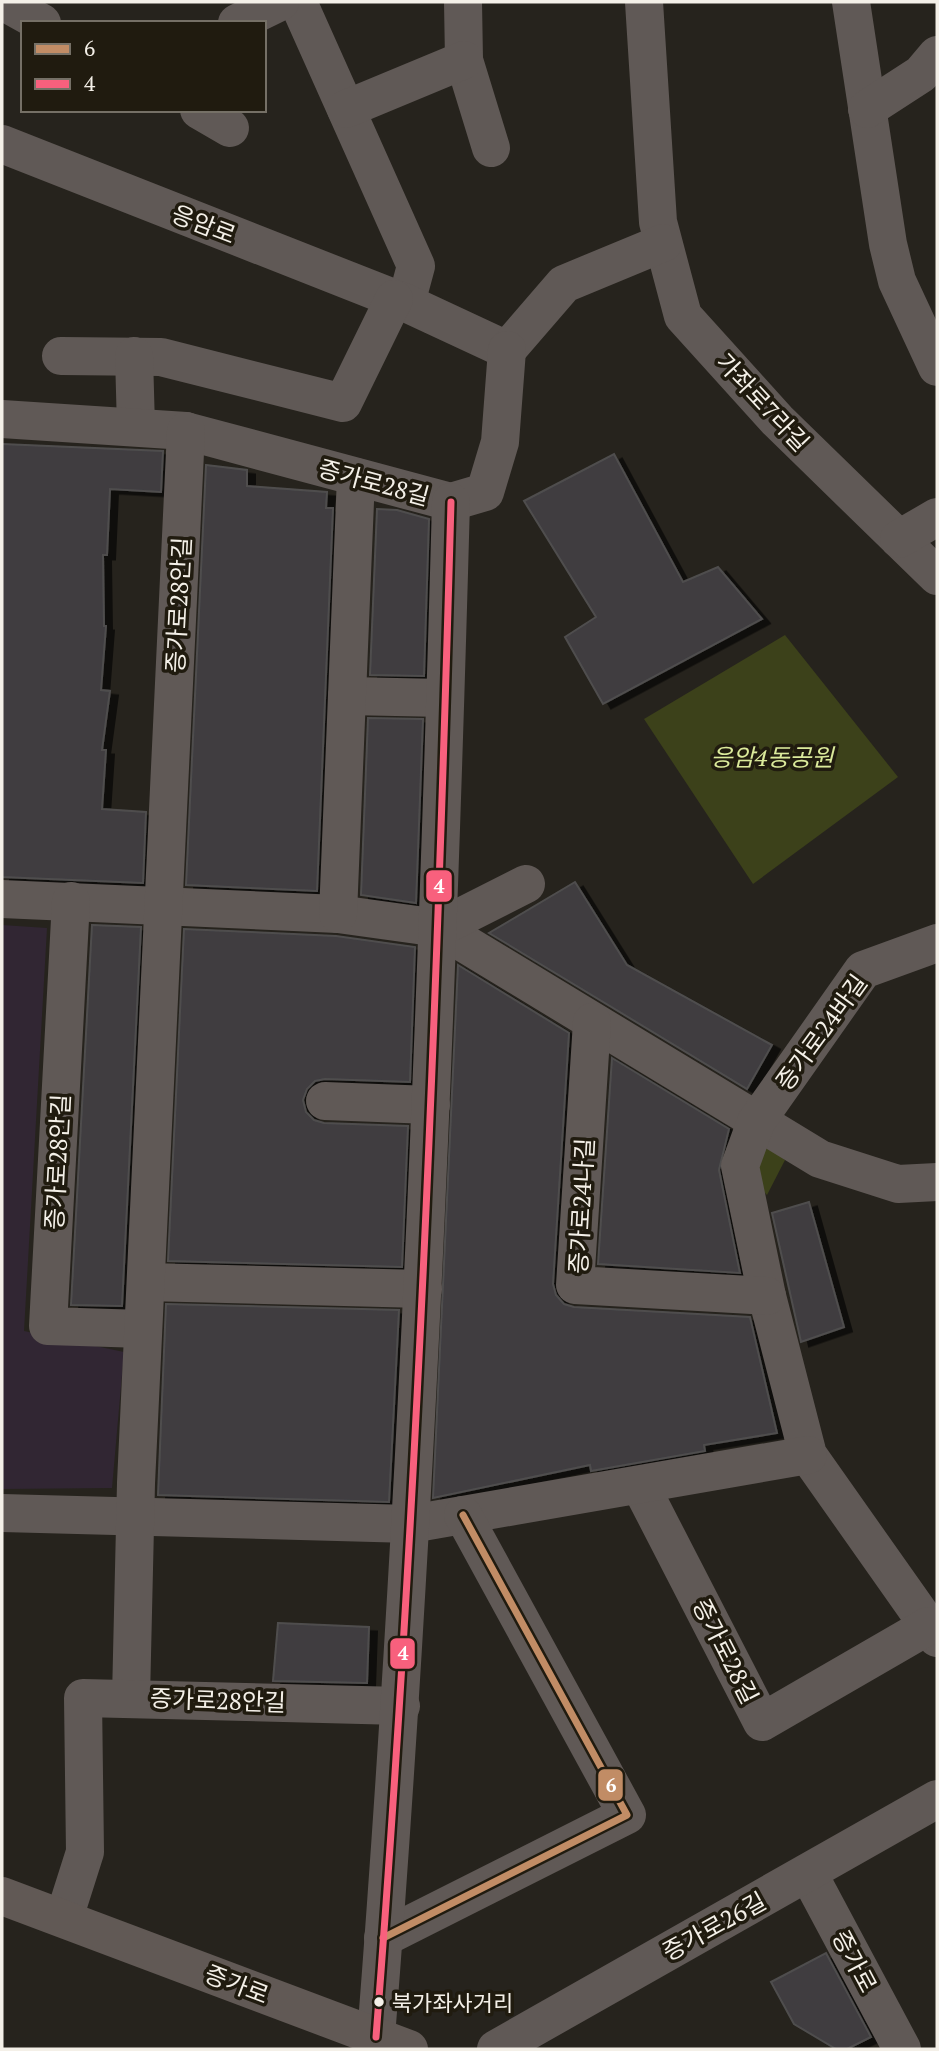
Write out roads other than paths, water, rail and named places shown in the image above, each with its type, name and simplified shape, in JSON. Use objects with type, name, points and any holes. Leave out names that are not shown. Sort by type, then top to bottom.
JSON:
[{"type":"main road","name":"증가로","points":[[2,1896],[392,2043]]},
{"type":"street","points":[[4,2],[38,21]]},
{"type":"street","points":[[241,21],[280,2]]},
{"type":"street","points":[[61,356],[161,356],[343,403],[400,301],[416,266],[298,2]]},
{"type":"street","points":[[463,2],[464,61],[491,148]]},
{"type":"street","name":"가좌로7라길","points":[[645,2],[657,222],[683,316],[777,420],[937,576]]},
{"type":"street","points":[[851,2],[888,244],[897,282],[937,367]]},
{"type":"street","points":[[346,109],[464,61]]},
{"type":"street","points":[[867,109],[932,72]]},
{"type":"street","name":"응암로","points":[[2,144],[400,301],[507,350]]},
{"type":"street","points":[[451,502],[485,492],[500,442],[507,350],[564,284],[663,243]]},
{"type":"street","points":[[134,356],[136,427]]},
{"type":"street","name":"증가로28길","points":[[2,419],[186,431],[451,502],[439,928],[423,1289],[401,1706],[383,1938],[392,2043]]},
{"type":"street","name":"증가로28안길","points":[[186,431],[146,1282],[131,1698],[401,1706]]},
{"type":"street","points":[[338,914],[356,477]]},
{"type":"street","points":[[899,539],[937,517]]},
{"type":"street","points":[[347,696],[445,698]]},
{"type":"street","points":[[439,928],[526,884]]},
{"type":"street","points":[[2,899],[163,904],[338,914],[439,928],[820,1159],[898,1184],[937,1181]]},
{"type":"street","name":"증가로28안길","points":[[71,901],[48,1326],[144,1329]]},
{"type":"street","name":"증가로24바길","points":[[756,1122],[863,970],[937,943]]},
{"type":"street","name":"증가로24나길","points":[[592,1022],[575,1285],[767,1296]]},
{"type":"street","points":[[325,1101],[431,1105]]},
{"type":"street","points":[[756,1122],[740,1166],[767,1296],[808,1455],[933,1632]]},
{"type":"street","points":[[146,1282],[423,1289]]},
{"type":"street","points":[[2,1513],[411,1524],[808,1455]]},
{"type":"street","name":"증가로28길","points":[[640,1485],[762,1722],[933,1632]]},
{"type":"street","points":[[383,1938],[627,1815],[463,1515]]},
{"type":"street","points":[[64,1918],[85,1852],[83,1698],[131,1698]]},
{"type":"street","name":"증가로26길","points":[[496,2049],[808,1873],[936,1805]]},
{"type":"street","name":"증가로","points":[[808,1873],[902,2049]]},
{"type":"place","name":"북가좌사거리","points":[[379,2002]]},
{"type":"park label","name":"응암4동공원","points":[[772,757]]}]
